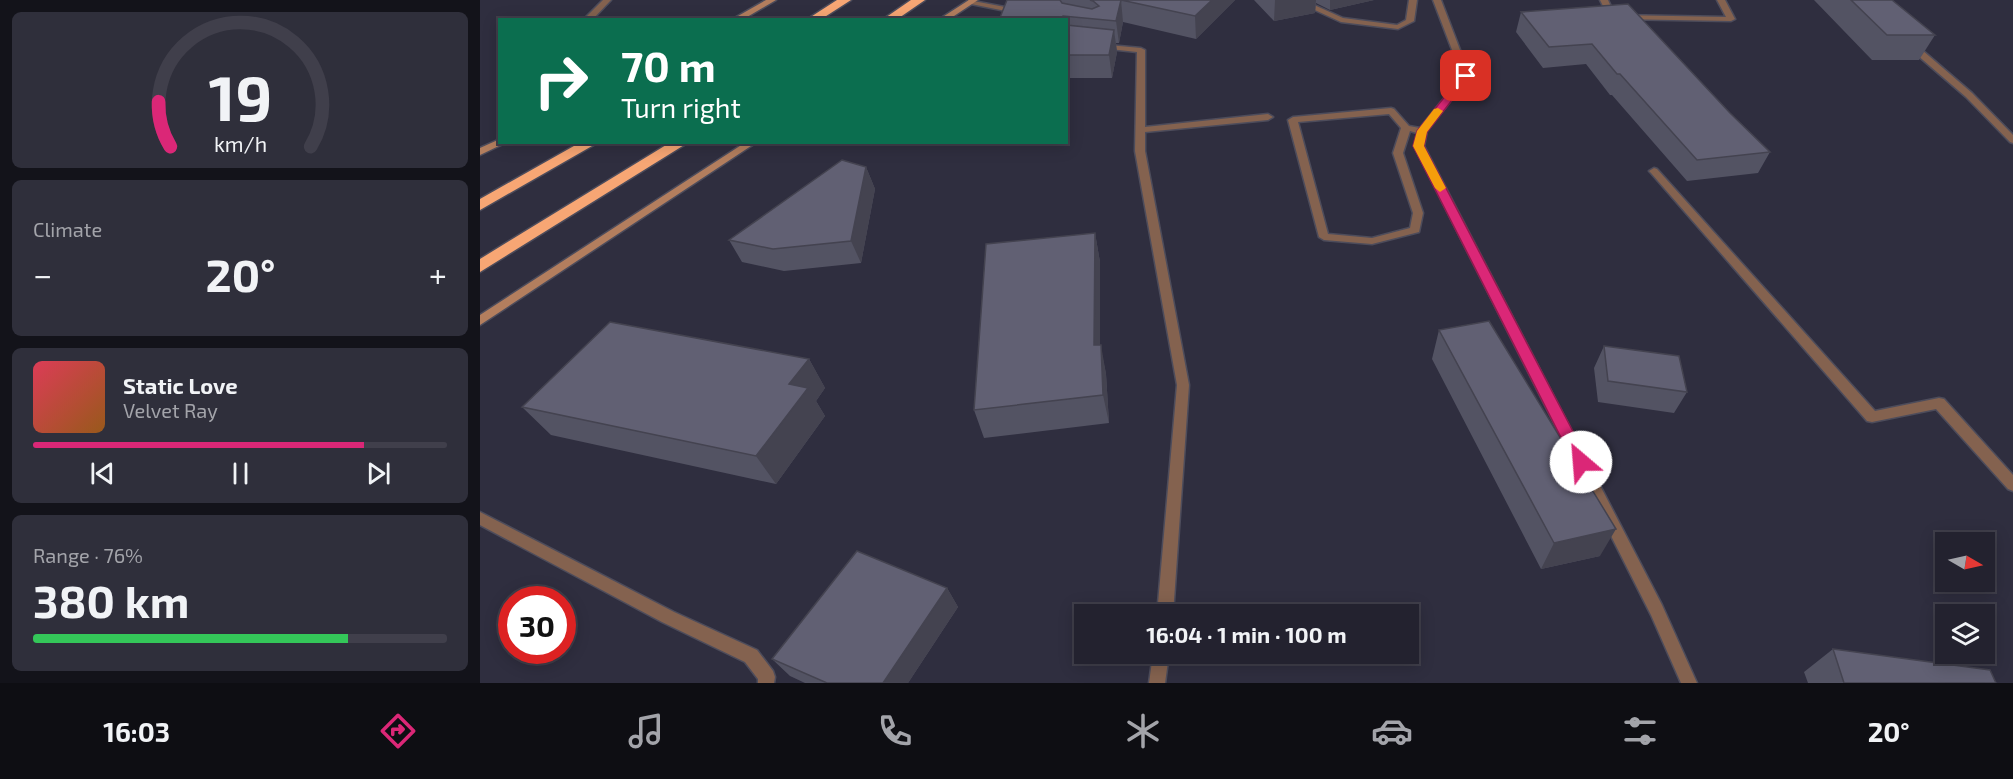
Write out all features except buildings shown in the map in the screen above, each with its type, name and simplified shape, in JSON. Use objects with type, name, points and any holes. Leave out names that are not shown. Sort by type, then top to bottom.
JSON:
[{"type":"highway","points":[[814,18],[845,0]]},
{"type":"highway","points":[[890,18],[919,0]]},
{"type":"highway","points":[[480,205],[587,144]]},
{"type":"highway","points":[[480,266],[679,144]]},
{"type":"street","points":[[589,18],[606,0]]},
{"type":"street","points":[[739,18],[772,0]]},
{"type":"street","points":[[1297,0],[1341,20],[1398,27],[1410,21],[1413,0]]},
{"type":"street","points":[[1437,0],[1466,76],[1422,131],[1419,146],[1657,610],[1689,683]]},
{"type":"street","points":[[1604,0],[1611,14],[1616,17],[1731,19],[1721,0]]},
{"type":"street","points":[[945,18],[973,1],[1027,13]]},
{"type":"street","points":[[1907,42],[1970,95],[2013,140]]},
{"type":"street","points":[[1088,45],[1141,50],[1140,151],[1183,385],[1166,604]]},
{"type":"street","points":[[1406,128],[1398,153],[1418,213],[1415,230],[1372,242],[1324,237],[1293,120],[1391,111],[1406,128],[1422,131]]},
{"type":"street","points":[[1140,130],[1268,117]]},
{"type":"street","points":[[480,152],[498,143]]},
{"type":"street","points":[[480,321],[750,144]]},
{"type":"street","points":[[1654,171],[1872,417],[1939,403],[2013,485]]},
{"type":"street","points":[[480,518],[668,617],[751,656],[766,677],[766,683]]},
{"type":"street","points":[[1158,683],[1160,664]]},
{"type":"slow traffic","points":[[1438,111],[1422,131],[1419,146],[1440,188]]},
{"type":"route","points":[[1466,76],[1422,131],[1419,146],[1581,462]]}]
